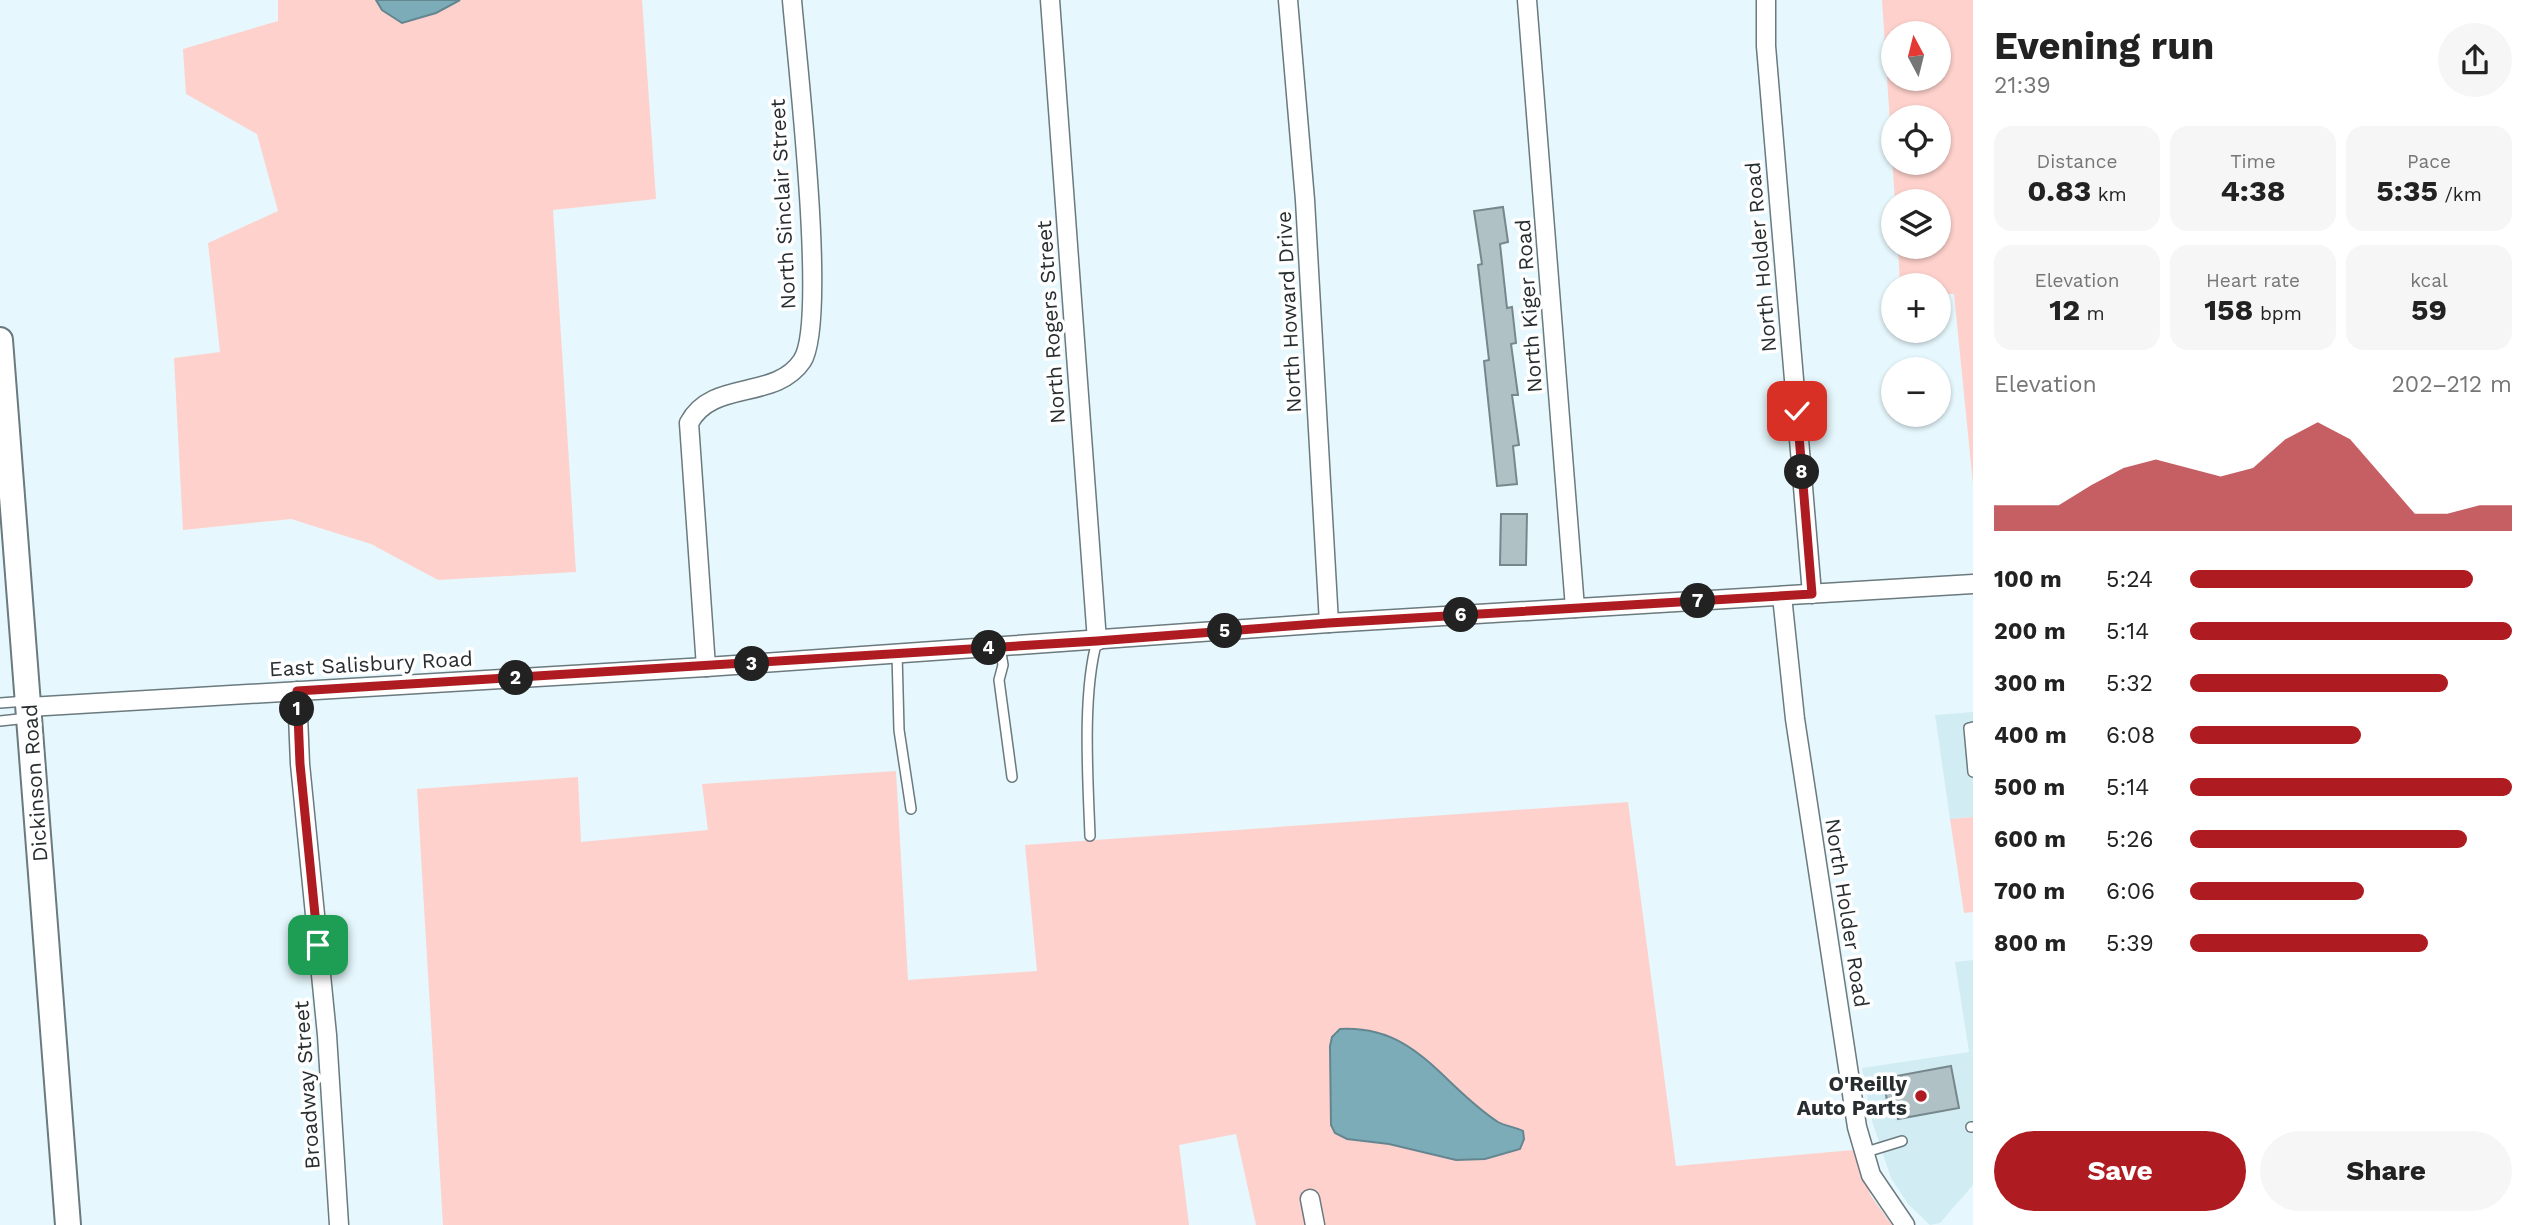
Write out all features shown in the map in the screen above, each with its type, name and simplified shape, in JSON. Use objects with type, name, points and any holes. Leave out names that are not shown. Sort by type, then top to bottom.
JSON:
[{"type":"street","name":"North Sinclair Street","points":[[706,667],[689,423],[695,412],[710,399],[788,377],[803,360],[811,333],[813,282],[792,0]]},
{"type":"street","name":"North Rogers Street","points":[[1051,0],[1097,641]]},
{"type":"street","name":"North Howard Drive","points":[[1288,0],[1305,200],[1329,623]]},
{"type":"street","name":"North Kiger Road","points":[[1527,0],[1575,608]]},
{"type":"street","name":"North Holder Road","points":[[1766,0],[1767,60],[1812,594]]},
{"type":"street","name":"Dickinson Road","points":[[0,340],[68,1225]]},
{"type":"street","name":"East Salisbury Road","points":[[29,709],[706,667],[1329,623],[1973,584]]},
{"type":"street","name":"North Holder Road","points":[[1782,596],[1795,719],[1863,1153],[1871,1175],[1905,1225]]},
{"type":"street","name":"Broadway Street","points":[[297,691],[300,764],[327,1035],[339,1225]]},
{"type":"street","points":[[1310,1199],[1315,1225]]},
{"type":"lane","points":[[1090,836],[1088,765],[1092,659],[1097,641]]},
{"type":"lane","points":[[1000,647],[1003,665],[999,680],[1012,778]]},
{"type":"lane","points":[[897,653],[899,730],[911,809]]},
{"type":"lane","points":[[0,703],[29,709]]},
{"type":"lane","points":[[0,720],[29,709]]},
{"type":"lane","points":[[1973,727],[1969,728],[1973,772]]},
{"type":"lane","points":[[1863,1153],[1902,1141]]},
{"type":"shaded area","points":[[278,0],[376,0],[382,10],[436,13],[460,0],[642,0],[656,199],[553,210],[576,572],[438,580],[371,544],[291,519],[183,530],[174,358],[220,352],[208,243],[278,211],[257,134],[186,94],[183,49],[278,21]]},
{"type":"shaded area","points":[[1882,0],[1973,0],[1973,484],[1954,294],[1951,294],[1951,273],[1899,273],[1899,259],[1951,259],[1951,189],[1894,189],[1893,175],[1951,175],[1951,105],[1889,105],[1888,91],[1951,91],[1951,21],[1883,21]]},
{"type":"shaded area","points":[[1973,712],[1973,817],[1950,819],[1935,715]]},
{"type":"shaded area","points":[[896,771],[908,980],[1037,971],[1025,845],[1628,802],[1676,1166],[1853,1150],[1871,1196],[1892,1225],[1256,1225],[1236,1134],[1179,1145],[1189,1225],[443,1225],[417,789],[578,777],[581,842],[708,830],[702,784]]},
{"type":"shaded area","points":[[1973,817],[1973,912],[1964,913],[1950,819]]},
{"type":"shaded area","points":[[1973,960],[1973,1185],[1940,1223],[1930,1225],[1908,1204],[1891,1178],[1872,1121],[1862,1068],[1969,1052],[1955,962]]},
{"type":"water","points":[[376,0],[460,0],[436,13],[402,23],[382,10]]},
{"type":"water","points":[[1340,1029],[1367,1030],[1409,1047],[1498,1122],[1523,1131],[1524,1139],[1520,1149],[1485,1159],[1456,1160],[1389,1144],[1347,1139],[1335,1133],[1331,1125],[1330,1046],[1332,1037]]},
{"type":"building","points":[[1503,207],[1508,242],[1500,244],[1507,308],[1512,307],[1516,343],[1511,344],[1518,395],[1512,395],[1519,445],[1513,446],[1517,484],[1497,486],[1484,361],[1489,360],[1478,265],[1482,264],[1474,211]]},
{"type":"building","points":[[1501,514],[1527,514],[1526,565],[1500,565]]},
{"type":"building","name":"O'Reilly Auto Parts","points":[[1951,1066],[1959,1108],[1898,1119],[1896,1111],[1889,1112],[1884,1083],[1891,1082],[1891,1077]]},
{"type":"place","name":"O'Reilly Auto Parts","points":[[1921,1096]]},
{"type":"route","points":[[318,945],[300,764],[297,691],[706,667],[1329,623],[1812,594],[1797,411]]}]
